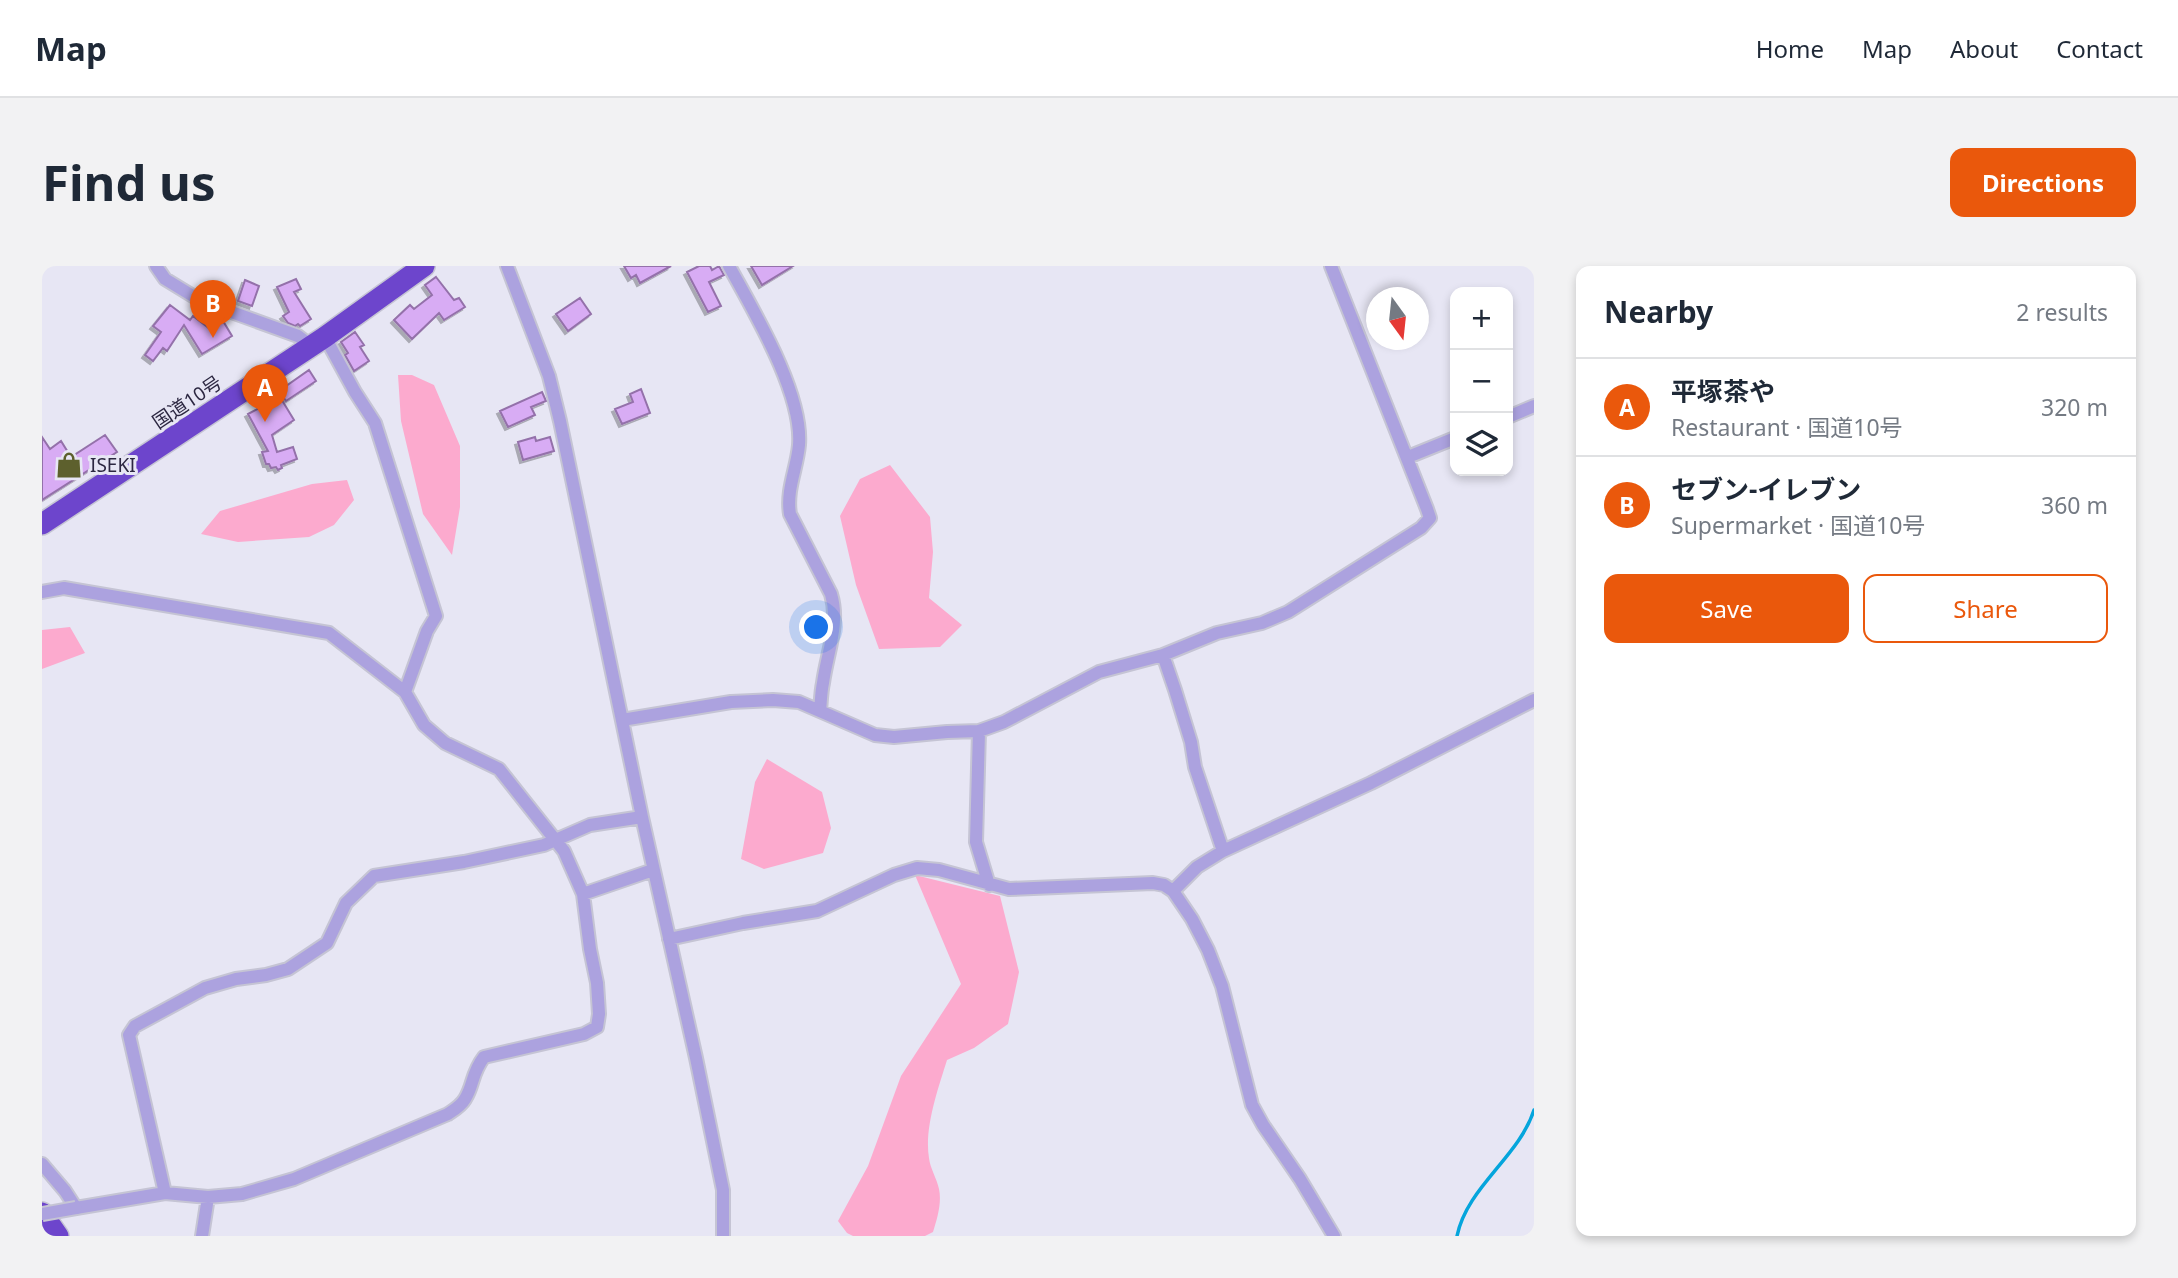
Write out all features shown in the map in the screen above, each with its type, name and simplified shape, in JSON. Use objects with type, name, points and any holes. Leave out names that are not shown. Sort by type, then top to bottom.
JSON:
[{"type":"highway","name":"国道10号","points":[[42,524],[318,341],[424,266]]},
{"type":"highway","points":[[42,1213],[58,1236]]},
{"type":"street","points":[[156,266],[165,279],[201,301],[318,341],[375,423],[436,616],[427,631],[405,692]]},
{"type":"street","points":[[507,266],[548,376],[560,421],[653,870],[723,1190],[723,1236]]},
{"type":"street","points":[[729,266],[778,360],[798,419],[799,445],[788,504],[790,514],[835,606],[820,711]]},
{"type":"street","points":[[622,720],[750,699],[799,702],[875,735],[894,737],[979,731],[1004,722],[1099,672],[1163,655],[1217,633],[1262,623],[1288,612],[1421,528],[1430,518],[1331,266]]},
{"type":"street","points":[[1513,415],[1534,406]]},
{"type":"street","points":[[1408,457],[1450,440]]},
{"type":"street","points":[[42,592],[64,588],[329,633],[405,692],[424,725],[445,743],[499,769],[564,851],[583,894],[597,983],[599,1014],[597,1027],[584,1034],[484,1058],[475,1069],[467,1097],[460,1106],[436,1120],[294,1179],[242,1194],[208,1196],[165,1193],[42,1213]]},
{"type":"street","points":[[1163,655],[1191,742],[1195,767],[1223,851]]},
{"type":"street","points":[[1173,891],[1197,867],[1223,851],[1371,783],[1534,700]]},
{"type":"street","points":[[979,731],[975,829],[976,842],[989,885]]},
{"type":"street","points":[[165,1193],[129,1035],[135,1026],[205,988],[236,979],[288,970],[327,943],[346,903],[373,876],[464,862],[544,845],[590,825],[642,817]]},
{"type":"street","points":[[669,939],[817,911],[894,875],[917,868],[939,870],[1009,890],[1153,883],[1164,885],[1173,891],[1192,919],[1222,986],[1252,1105],[1334,1236]]},
{"type":"street","points":[[583,894],[653,870]]},
{"type":"street","points":[[42,1164],[76,1208]]},
{"type":"street","points":[[202,1236],[208,1196]]},
{"type":"shaded area","points":[[398,375],[412,375],[434,385],[460,446],[460,507],[452,555],[423,514],[401,421]]},
{"type":"shaded area","points":[[890,465],[930,517],[933,552],[929,598],[962,625],[940,647],[879,649],[856,585],[840,516],[860,479]]},
{"type":"shaded area","points":[[347,480],[354,500],[334,525],[309,537],[238,542],[201,534],[220,511],[312,484]]},
{"type":"shaded area","points":[[70,627],[85,653],[42,669],[42,630]]},
{"type":"shaded area","points":[[767,759],[822,792],[831,828],[823,853],[764,869],[741,859],[755,782]]},
{"type":"shaded area","points":[[915,875],[1000,896],[1019,972],[1008,1024],[974,1048],[947,1060],[928,1134],[930,1162],[940,1194],[933,1232],[925,1236],[853,1236],[847,1233],[838,1221],[868,1166],[901,1076],[961,984]]},
{"type":"building","points":[[624,266],[671,266],[640,283],[636,275],[631,278]]},
{"type":"building","points":[[699,266],[710,266],[712,270],[719,266],[724,275],[709,282],[721,306],[708,312],[687,272]]},
{"type":"building","points":[[751,266],[793,266],[762,285]]},
{"type":"building","points":[[436,277],[454,300],[459,298],[465,307],[444,320],[439,313],[412,339],[394,320],[410,305],[414,309],[432,295],[425,285]]},
{"type":"building","points":[[296,279],[301,289],[294,292],[311,319],[300,326],[288,323],[283,316],[289,312],[277,287]]},
{"type":"building","points":[[245,280],[259,286],[252,306],[238,301]]},
{"type":"building","points":[[580,298],[591,314],[568,331],[556,314]]},
{"type":"building","points":[[170,305],[190,320],[193,316],[210,329],[223,321],[232,336],[202,354],[184,325],[167,351],[163,348],[153,361],[145,355],[161,332],[153,326]]},
{"type":"building","points":[[355,332],[364,345],[360,347],[369,361],[354,371],[341,342]]},
{"type":"building","points":[[309,370],[316,381],[286,401],[279,391]]},
{"type":"building","points":[[641,389],[650,413],[622,424],[615,409],[633,402],[630,394]]},
{"type":"building","points":[[542,392],[546,401],[531,407],[535,415],[508,427],[500,411]]},
{"type":"building","points":[[280,397],[294,420],[272,435],[277,452],[293,447],[297,459],[281,465],[282,468],[278,470],[266,464],[262,452],[268,451],[248,414]]},
{"type":"building","name":"ISEKI","points":[[105,435],[117,452],[42,500],[42,437],[50,449],[61,441],[71,457]]},
{"type":"building","points":[[535,437],[536,441],[550,437],[554,451],[523,460],[518,442]]},
{"type":"waterway","points":[[1457,1236],[1471,1202],[1517,1143],[1534,1110]]},
{"type":"place","name":"セブン-イレブン","points":[[213,338]]},
{"type":"place","name":"平塚茶や","points":[[265,422]]},
{"type":"place","name":"ISEKI","points":[[69,465]]}]
